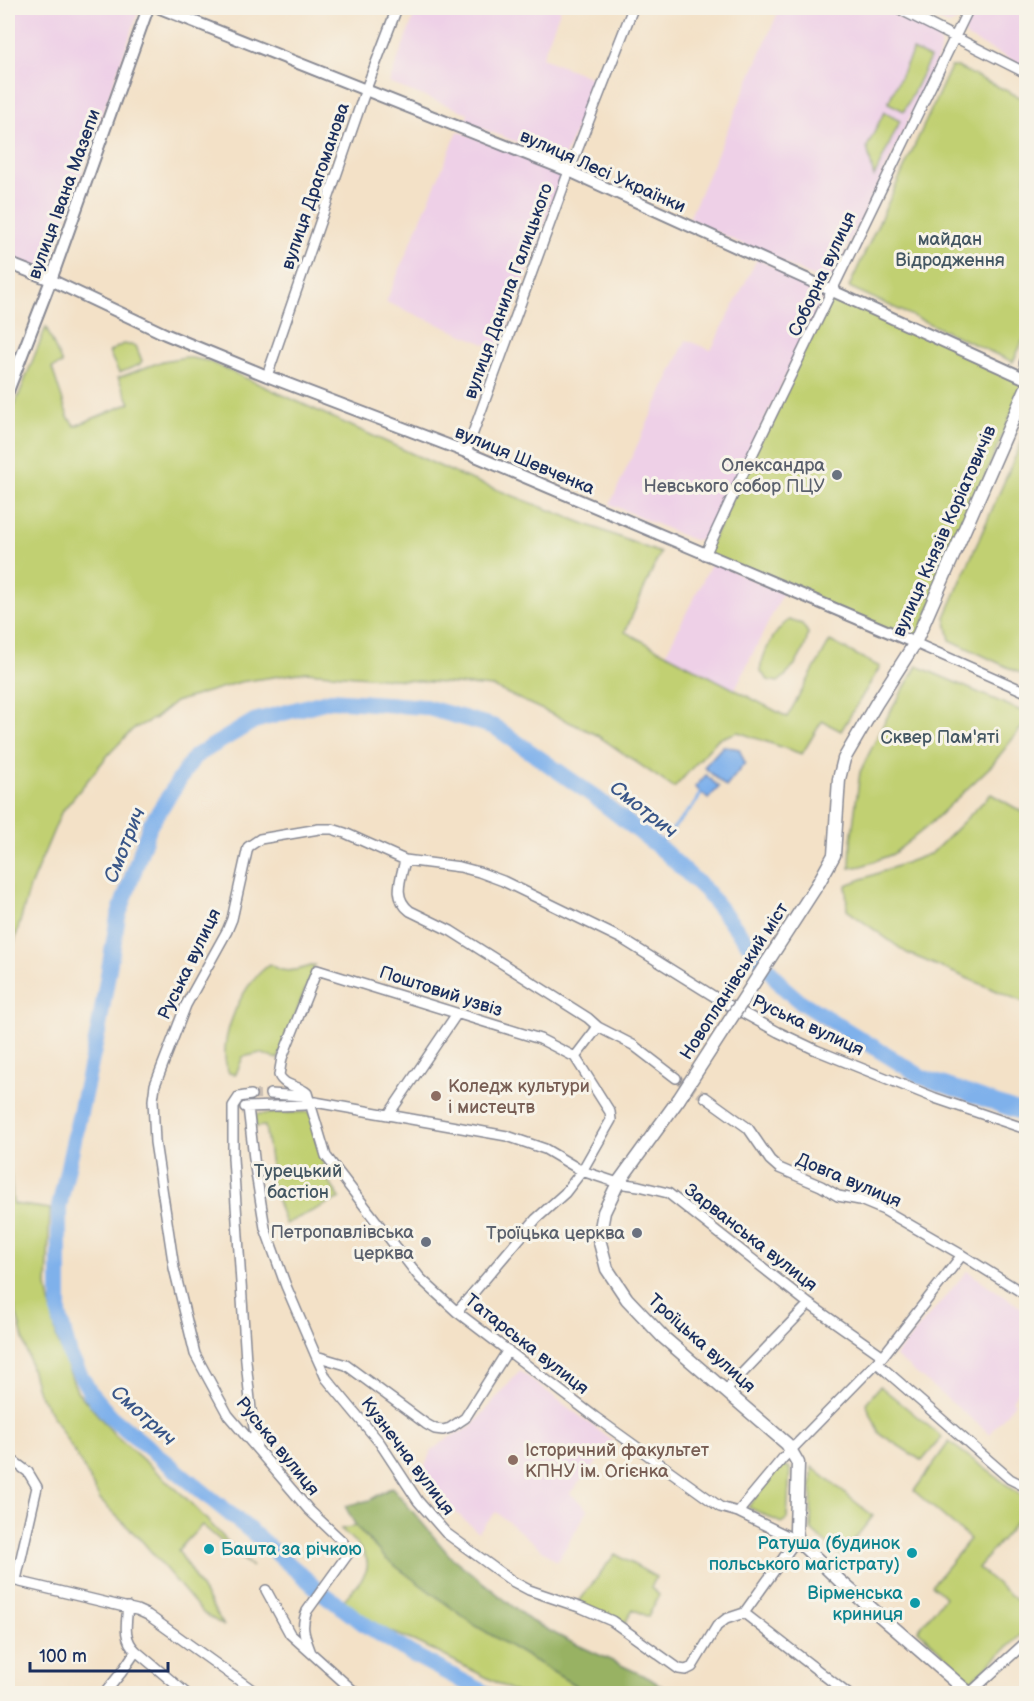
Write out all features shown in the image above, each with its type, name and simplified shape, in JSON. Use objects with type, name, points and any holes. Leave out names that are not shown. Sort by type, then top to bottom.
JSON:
[{"type":"main road","name":"вулиця Князів Коріатовичів","points":[[819,882],[834,855],[838,779],[844,759],[870,713],[915,643],[1026,389]]},
{"type":"main road","name":"Новопланівський міст","points":[[618,1184],[679,1099],[819,882]]},
{"type":"main road","name":"Троїцька вулиця","points":[[618,1184],[604,1212],[599,1239],[607,1269],[627,1299],[663,1337],[781,1437],[791,1451]]},
{"type":"main road","points":[[791,1451],[798,1463],[798,1541],[840,1581],[970,1693]]},
{"type":"street","name":"вулиця Івана Мазепи","points":[[8,391],[51,280],[148,8]]},
{"type":"street","name":"вулиця Лесі Українки","points":[[160,8],[569,171],[1026,380]]},
{"type":"street","name":"вулиця Драгоманова","points":[[267,376],[366,89],[397,8]]},
{"type":"street","name":"вулиця Данила Галицького","points":[[466,452],[569,171],[633,8]]},
{"type":"street","points":[[897,8],[1026,73]]},
{"type":"street","name":"Соборна вулиця","points":[[705,555],[969,8]]},
{"type":"street","name":"вулиця Шевченка","points":[[8,263],[51,280],[165,334],[267,376],[466,452],[1026,692]]},
{"type":"street","name":"Руська вулиця","points":[[311,1653],[303,1631],[303,1620],[348,1554],[343,1542],[309,1510],[228,1415],[195,1354],[166,1228],[154,1142],[155,1085],[186,1005],[229,925],[248,847],[260,839],[332,829],[405,860],[460,867],[503,881],[622,939],[723,1002],[788,1037],[935,1098],[1026,1130]]},
{"type":"street","points":[[405,860],[399,887],[399,896],[405,907],[451,931],[588,1018],[598,1027],[633,1045],[676,1078]]},
{"type":"street","name":"Поштовий узвіз","points":[[309,1101],[304,1090],[284,1083],[279,1075],[282,1058],[317,970],[540,1040],[575,1057]]},
{"type":"street","points":[[389,1114],[456,1014]]},
{"type":"street","points":[[457,1312],[536,1219],[565,1193],[582,1171],[611,1120],[610,1112],[575,1057],[598,1027]]},
{"type":"street","name":"Зарванська вулиця","points":[[270,1094],[304,1096],[309,1101],[507,1136],[545,1149],[582,1171],[618,1184],[668,1193],[880,1360],[1010,1479],[1026,1487]]},
{"type":"street","points":[[251,1095],[239,1097],[233,1106],[233,1158],[246,1361],[258,1448]]},
{"type":"street","name":"Довга вулиця","points":[[705,1097],[748,1128],[770,1161],[787,1173],[821,1186],[838,1196],[874,1205],[962,1255],[1026,1296]]},
{"type":"street","points":[[233,1106],[304,1105],[309,1101]]},
{"type":"street","name":"Татарська вулиця","points":[[309,1101],[326,1156],[420,1278],[457,1312],[595,1417],[720,1507],[738,1512],[798,1541]]},
{"type":"street","name":"Кузнечна вулиця","points":[[249,1107],[255,1167],[265,1228],[279,1268],[326,1378],[380,1443],[406,1485],[454,1540],[512,1581],[529,1590],[582,1608],[612,1622],[679,1669],[686,1670],[692,1667],[717,1626],[726,1619],[744,1613],[792,1546],[798,1541]]},
{"type":"street","points":[[738,1512],[783,1458],[880,1360],[962,1255]]},
{"type":"street","points":[[726,1390],[809,1304]]},
{"type":"street","points":[[316,1356],[346,1365],[426,1424],[443,1430],[465,1418],[508,1350]]},
{"type":"street","points":[[8,1457],[28,1472],[37,1487],[12,1579],[148,1614],[258,1694]]},
{"type":"street","points":[[266,1590],[290,1634],[357,1694]]},
{"type":"street","points":[[128,1607],[127,1637],[131,1646],[187,1694]]},
{"type":"street","points":[[744,1613],[848,1694]]},
{"type":"street","points":[[970,1693],[1026,1642]]},
{"type":"street","points":[[104,1694],[122,1673],[136,1651]]},
{"type":"shaded area","points":[[8,8],[132,8],[139,10],[47,273],[8,256]]},
{"type":"shaded area","points":[[417,8],[561,8],[542,58],[597,80],[565,156],[559,159],[466,122],[468,113],[389,83]]},
{"type":"shaded area","points":[[780,8],[880,8],[934,33],[941,43],[939,55],[872,198],[832,277],[827,281],[822,281],[689,219]]},
{"type":"shaded area","points":[[913,8],[963,8],[956,22],[948,25]]},
{"type":"shaded area","points":[[975,8],[1026,8],[1026,67],[967,37],[964,30]]},
{"type":"shaded area","points":[[458,131],[559,171],[562,177],[499,350],[386,302]]},
{"type":"shaded area","points":[[757,259],[820,289],[821,304],[709,534],[703,539],[693,540],[610,504],[686,340],[711,350]]},
{"type":"shaded area","points":[[712,562],[783,593],[735,689],[666,653]]},
{"type":"shaded area","points":[[967,1271],[1026,1311],[1026,1381],[1012,1400],[1015,1403],[990,1434],[895,1356]]},
{"type":"shaded area","name":"Історичний факультет КПНУ ім. Огієнка","points":[[520,1371],[614,1442],[570,1493],[588,1510],[557,1562],[496,1512],[478,1532],[435,1494],[423,1470],[432,1450],[450,1437],[471,1427]]},
{"type":"green space","points":[[913,50],[930,58],[904,111],[888,103]]},
{"type":"green space","name":"майдан Відродження","points":[[951,67],[957,67],[1026,100],[1026,334],[1013,362],[849,287]]},
{"type":"green space","points":[[884,112],[900,121],[874,177],[867,147]]},
{"type":"green space","points":[[832,292],[1026,379],[915,643],[705,555]]},
{"type":"green space","points":[[46,327],[62,364],[52,368],[68,417],[75,426],[130,403],[118,378],[163,361],[186,357],[208,361],[457,474],[660,553],[625,632],[787,717],[830,641],[880,667],[841,731],[822,721],[802,754],[738,732],[718,739],[674,788],[595,734],[493,687],[306,672],[240,682],[175,702],[155,718],[133,729],[109,754],[61,813],[30,887],[8,964],[8,422]]},
{"type":"green space","points":[[123,344],[136,346],[142,361],[139,365],[119,373],[109,352]]},
{"type":"green space","points":[[1026,432],[1026,676],[950,640],[945,617]]},
{"type":"green space","points":[[789,620],[802,624],[808,633],[805,647],[784,677],[778,682],[768,680],[760,671],[764,657],[774,636]]},
{"type":"green space","name":"Сквер Пам'яті","points":[[917,666],[1026,713],[1026,722],[992,765],[928,826],[893,854],[862,866],[850,868],[851,841],[860,772],[886,719]]},
{"type":"green space","points":[[991,794],[1026,814],[1026,1003],[907,953],[847,910],[846,885],[932,853]]},
{"type":"green space","points":[[270,964],[286,971],[315,965],[278,1059],[260,1053],[243,1057],[236,1074],[229,1073],[225,1050],[230,1023],[249,986]]},
{"type":"green space","name":"Турецький бастіон","points":[[310,1112],[317,1117],[326,1178],[340,1198],[285,1224],[268,1175],[272,1173],[265,1126],[256,1127],[255,1114]]},
{"type":"green space","points":[[8,1147],[13,1204],[50,1209],[47,1286],[57,1340],[77,1391],[115,1435],[184,1496],[252,1567],[202,1525],[178,1550],[224,1626],[203,1613],[142,1541],[100,1500],[85,1470],[37,1390],[8,1283]]},
{"type":"green space","points":[[880,1386],[942,1437],[922,1461],[879,1433],[866,1403]]},
{"type":"green space","points":[[949,1442],[1026,1499],[1026,1510],[978,1568],[1026,1608],[1026,1630],[972,1681],[918,1630],[945,1597],[932,1585],[970,1539],[914,1491]]},
{"type":"green space","points":[[781,1464],[790,1468],[787,1519],[781,1523],[748,1507]]},
{"type":"green space","points":[[812,1467],[873,1516],[841,1556],[811,1530]]},
{"type":"green space","points":[[392,1487],[450,1556],[531,1621],[649,1678],[672,1693],[588,1693],[476,1626],[386,1559],[356,1526],[345,1506],[370,1500]]},
{"type":"green space","points":[[356,1526],[386,1559],[476,1626],[588,1693],[517,1693],[423,1645],[373,1624],[342,1602],[360,1581],[367,1566],[362,1550],[341,1529]]},
{"type":"green space","points":[[615,1554],[656,1577],[651,1588],[659,1595],[648,1617],[633,1609],[624,1625],[577,1604]]},
{"type":"water","points":[[723,746],[739,749],[745,763],[726,787],[704,767]]},
{"type":"water","points":[[706,775],[719,787],[708,799],[695,787]]},
{"type":"waterway","name":"Смотрич","points":[[487,1694],[410,1653],[367,1626],[320,1591],[252,1532],[111,1417],[91,1394],[70,1356],[59,1314],[59,1207],[98,1032],[118,917],[150,825],[194,757],[254,721],[331,700],[425,707],[495,727],[595,797],[665,852],[705,890],[783,987],[798,1000],[922,1077],[1026,1114]]},
{"type":"waterway","points":[[658,846],[697,801],[701,793]]},
{"type":"tunnel","points":[[676,1078],[705,1097]]},
{"type":"tunnel","points":[[251,1095],[270,1094]]},
{"type":"place","name":"Олександра Невського собор ПЦУ","points":[[837,475]]},
{"type":"place","name":"Коледж культури і мистецтв","points":[[436,1096]]},
{"type":"place","name":"Троїцька церква","points":[[637,1233]]},
{"type":"place","name":"Петропавлівська церква","points":[[426,1242]]},
{"type":"place","name":"Історичний факультет КПНУ ім. Огієнка","points":[[513,1460]]},
{"type":"place","name":"Башта за річкою","points":[[209,1549]]},
{"type":"place","name":"Ратуша (будинок польського магістрату)","points":[[912,1553]]},
{"type":"place","name":"Вірменська криниця","points":[[915,1603]]}]
